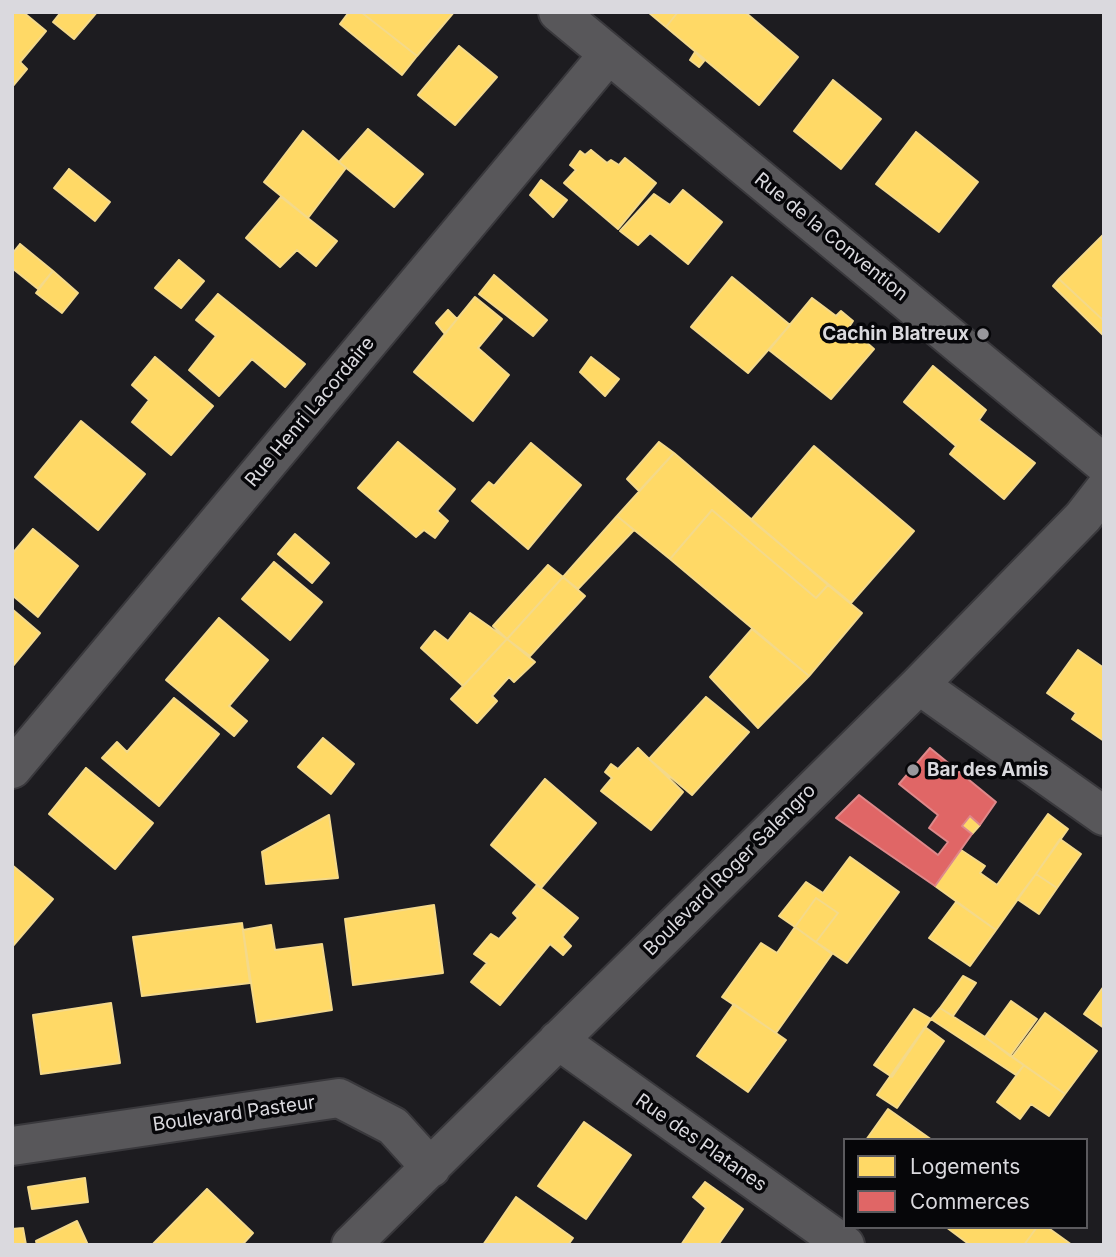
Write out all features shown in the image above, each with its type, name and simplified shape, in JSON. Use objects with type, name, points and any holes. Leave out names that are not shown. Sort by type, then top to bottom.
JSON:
[{"type":"street","name":"Rue de la Convention","points":[[558,12],[1104,464]]},
{"type":"street","name":"Rue Henri Lacordaire","points":[[12,769],[608,55]]},
{"type":"street","name":"Boulevard Roger Salengro","points":[[351,1245],[919,685],[1083,517],[1104,490]]},
{"type":"street","points":[[919,685],[1104,816]]},
{"type":"street","name":"Rue des Platanes","points":[[558,1040],[845,1245]]},
{"type":"street","name":"Boulevard Pasteur","points":[[12,1146],[339,1098],[393,1126],[431,1168]]},
{"type":"building: Logements","points":[[12,12],[23,12],[46,31],[20,62],[27,69],[12,87]]},
{"type":"building: Logements","points":[[61,12],[97,12],[74,39],[53,22]]},
{"type":"building: Logements","points":[[349,12],[361,12],[417,56],[402,75],[340,24]]},
{"type":"building: Logements","points":[[361,12],[454,12],[417,56]]},
{"type":"building: Logements","points":[[648,12],[678,12],[666,27]]},
{"type":"building: Logements","points":[[678,12],[745,12],[798,57],[759,105],[666,27]]},
{"type":"building: Logements","points":[[459,46],[497,77],[455,125],[418,95]]},
{"type":"building: Logements","points":[[695,52],[704,61],[699,67],[690,60]]},
{"type":"building: Logements","points":[[833,80],[881,119],[841,169],[794,131]]},
{"type":"building: Logements","points":[[368,129],[423,174],[394,207],[339,162]]},
{"type":"building: Logements","points":[[303,131],[346,168],[308,218],[264,182]]},
{"type":"building: Logements","points":[[916,132],[978,182],[939,232],[876,184]]},
{"type":"building: Logements","points":[[591,150],[607,163],[611,160],[619,165],[625,158],[656,183],[618,229],[564,183],[576,170],[570,165],[580,151],[585,155]]},
{"type":"building: Logements","points":[[69,169],[110,202],[95,221],[54,188]]},
{"type":"building: Logements","points":[[541,180],[567,200],[553,217],[530,195]]},
{"type":"building: Logements","points":[[683,190],[722,222],[688,264],[650,233],[638,245],[620,231],[654,194],[670,205]]},
{"type":"building: Logements","points":[[281,197],[337,241],[316,266],[297,250],[280,267],[246,238]]},
{"type":"building: Logements","points":[[1104,234],[1104,321],[1059,279]]},
{"type":"building: Logements","points":[[20,244],[53,271],[38,289],[12,268],[12,254]]},
{"type":"building: Logements","points":[[179,260],[204,281],[181,308],[155,288]]},
{"type":"building: Logements","points":[[53,271],[78,293],[62,313],[36,293]]},
{"type":"building: Logements","points":[[494,275],[547,320],[533,336],[479,294]]},
{"type":"building: Logements","points":[[732,277],[790,325],[748,373],[691,327]]},
{"type":"building: Logements","points":[[1059,279],[1104,321],[1104,336],[1053,286]]},
{"type":"building: Logements","points":[[218,294],[305,364],[285,387],[252,359],[219,396],[189,370],[216,336],[196,320]]},
{"type":"building: Logements","points":[[475,297],[502,319],[478,348],[509,375],[473,421],[414,372]]},
{"type":"building: Logements","points":[[812,298],[836,316],[841,311],[853,321],[849,327],[874,349],[831,399],[769,350]]},
{"type":"building: Logements","points":[[448,310],[457,319],[445,334],[436,323]]},
{"type":"building: Logements","points":[[155,357],[213,406],[171,455],[132,422],[149,400],[132,385]]},
{"type":"building: Logements","points":[[591,357],[619,379],[605,396],[580,372]]},
{"type":"building: Logements","points":[[933,366],[986,410],[979,420],[1035,463],[1004,499],[950,454],[956,446],[904,402]]},
{"type":"building: Logements","points":[[81,421],[145,474],[98,530],[35,477]]},
{"type":"building: Logements","points":[[398,442],[455,489],[437,511],[448,521],[435,538],[424,530],[416,537],[358,488]]},
{"type":"building: Logements","points":[[659,442],[674,453],[639,491],[627,479]]},
{"type":"building: Logements","points":[[531,443],[581,485],[528,549],[472,501],[489,482],[494,486]]},
{"type":"building: Logements","points":[[814,446],[914,531],[851,603],[751,520]]},
{"type":"building: Logements","points":[[674,453],[828,585],[816,598],[712,510],[670,559],[617,516]]},
{"type":"building: Logements","points":[[712,510],[816,598],[828,585],[862,613],[809,676],[670,559]]},
{"type":"building: Logements","points":[[617,516],[634,530],[578,589],[563,577]]},
{"type":"building: Logements","points":[[33,529],[78,566],[38,617],[12,595],[12,554]]},
{"type":"building: Logements","points":[[295,534],[329,563],[312,583],[278,554]]},
{"type":"building: Logements","points":[[274,562],[322,602],[290,640],[242,599]]},
{"type":"building: Logements","points":[[548,565],[563,577],[507,639],[493,626]]},
{"type":"building: Logements","points":[[563,577],[585,596],[530,656],[507,639]]},
{"type":"building: Logements","points":[[12,609],[40,633],[12,667]]},
{"type":"building: Logements","points":[[470,613],[507,639],[463,686],[421,648],[435,631],[448,641]]},
{"type":"building: Logements","points":[[219,618],[268,660],[229,706],[247,721],[234,736],[166,680]]},
{"type":"building: Logements","points":[[752,629],[809,676],[758,728],[710,677]]},
{"type":"building: Logements","points":[[507,639],[535,662],[514,682],[509,677],[492,696],[497,701],[477,723],[451,699]]},
{"type":"building: Logements","points":[[1078,650],[1104,668],[1104,741],[1072,719],[1076,713],[1047,693]]},
{"type":"building: Logements","points":[[706,697],[749,732],[692,795],[649,759]]},
{"type":"building: Logements","points":[[174,698],[219,734],[159,806],[102,758],[117,742],[127,752]]},
{"type":"building: Logements","points":[[323,738],[354,764],[331,794],[298,767]]},
{"type":"building: Logements","points":[[638,748],[683,792],[651,830],[601,791],[612,778],[605,772],[611,764],[618,769]]},
{"type":"building: Logements","points":[[86,768],[153,823],[115,869],[49,814]]},
{"type":"building: Logements","points":[[545,779],[596,823],[541,888],[491,845]]},
{"type":"building: Logements","points":[[1048,814],[1068,829],[996,930],[935,886],[961,850],[985,866],[980,873],[997,885]]},
{"type":"building: Logements","points":[[329,815],[338,878],[266,884],[262,852]]},
{"type":"building: Logements","points":[[970,816],[980,825],[972,834],[962,826]]},
{"type":"building: Logements","points":[[1060,839],[1081,854],[1057,888],[1036,874]]},
{"type":"building: Logements","points":[[850,857],[899,892],[847,963],[816,942],[838,913],[816,898],[795,927],[779,916],[806,882],[823,893]]},
{"type":"building: Logements","points":[[12,865],[53,899],[12,947]]},
{"type":"building: Logements","points":[[1036,874],[1057,888],[1039,914],[1017,899]]},
{"type":"building: Logements","points":[[537,885],[578,918],[562,937],[571,946],[563,955],[550,944],[500,1005],[471,982],[487,963],[474,954],[491,934],[499,939],[518,918],[513,913]]},
{"type":"building: Logements","points":[[816,898],[838,913],[816,942],[795,927]]},
{"type":"building: Logements","points":[[956,902],[996,930],[970,966],[929,938]]},
{"type":"building: Logements","points":[[434,905],[443,973],[353,985],[345,919]]},
{"type":"building: Logements","points":[[242,923],[250,983],[142,996],[133,937]]},
{"type":"building: Logements","points":[[271,925],[275,950],[322,944],[332,1010],[257,1022],[243,930]]},
{"type":"building: Logements","points":[[795,927],[832,954],[776,1033],[722,997],[761,943],[777,953]]},
{"type":"building: Logements","points":[[963,976],[976,983],[953,1016],[940,1008]]},
{"type":"building: Logements","points":[[1104,986],[1104,1028],[1084,1014]]},
{"type":"building: Logements","points":[[1011,1001],[1037,1019],[1010,1056],[985,1037]]},
{"type":"building: Logements","points":[[111,1003],[120,1063],[41,1074],[33,1015]]},
{"type":"building: Logements","points":[[734,1004],[786,1040],[748,1092],[697,1056]]},
{"type":"building: Logements","points":[[940,1008],[1024,1065],[1016,1075],[931,1019]]},
{"type":"building: Logements","points":[[914,1009],[931,1019],[892,1077],[874,1065]]},
{"type":"building: Logements","points":[[1045,1013],[1097,1051],[1065,1094],[1012,1057]]},
{"type":"building: Logements","points":[[925,1027],[944,1041],[897,1108],[877,1095]]},
{"type":"building: Logements","points":[[1024,1065],[1065,1094],[1049,1116],[1031,1104],[1020,1119],[997,1102]]},
{"type":"building: Logements","points":[[888,1109],[929,1138],[867,1138]]},
{"type":"building: Logements","points":[[584,1122],[631,1155],[586,1219],[538,1186]]},
{"type":"building: Logements","points":[[85,1178],[88,1202],[32,1209],[28,1187]]},
{"type":"building: Logements","points":[[705,1182],[743,1209],[718,1245],[681,1245],[706,1208],[693,1197]]},
{"type":"building: Logements","points":[[207,1189],[253,1233],[242,1245],[152,1245]]},
{"type":"building: Logements","points":[[516,1197],[573,1238],[568,1245],[483,1245]]},
{"type":"building: Logements","points":[[77,1221],[88,1245],[37,1245],[36,1241]]},
{"type":"building: Logements","points":[[23,1228],[26,1245],[12,1245],[12,1229]]},
{"type":"building: Logements","points":[[949,1229],[1036,1229],[1024,1245],[970,1245]]},
{"type":"building: Logements","points":[[1036,1229],[1050,1229],[1072,1245],[1024,1245]]},
{"type":"building: Commerces","points":[[930,748],[996,802],[980,825],[970,816],[962,826],[972,834],[935,886],[836,818],[859,795],[938,855],[948,842],[929,828],[938,815],[899,784]]},
{"type":"place","name":"Cachin Blatreux","points":[[983,334]]},
{"type":"place","name":"Bar des Amis","points":[[913,770]]}]
